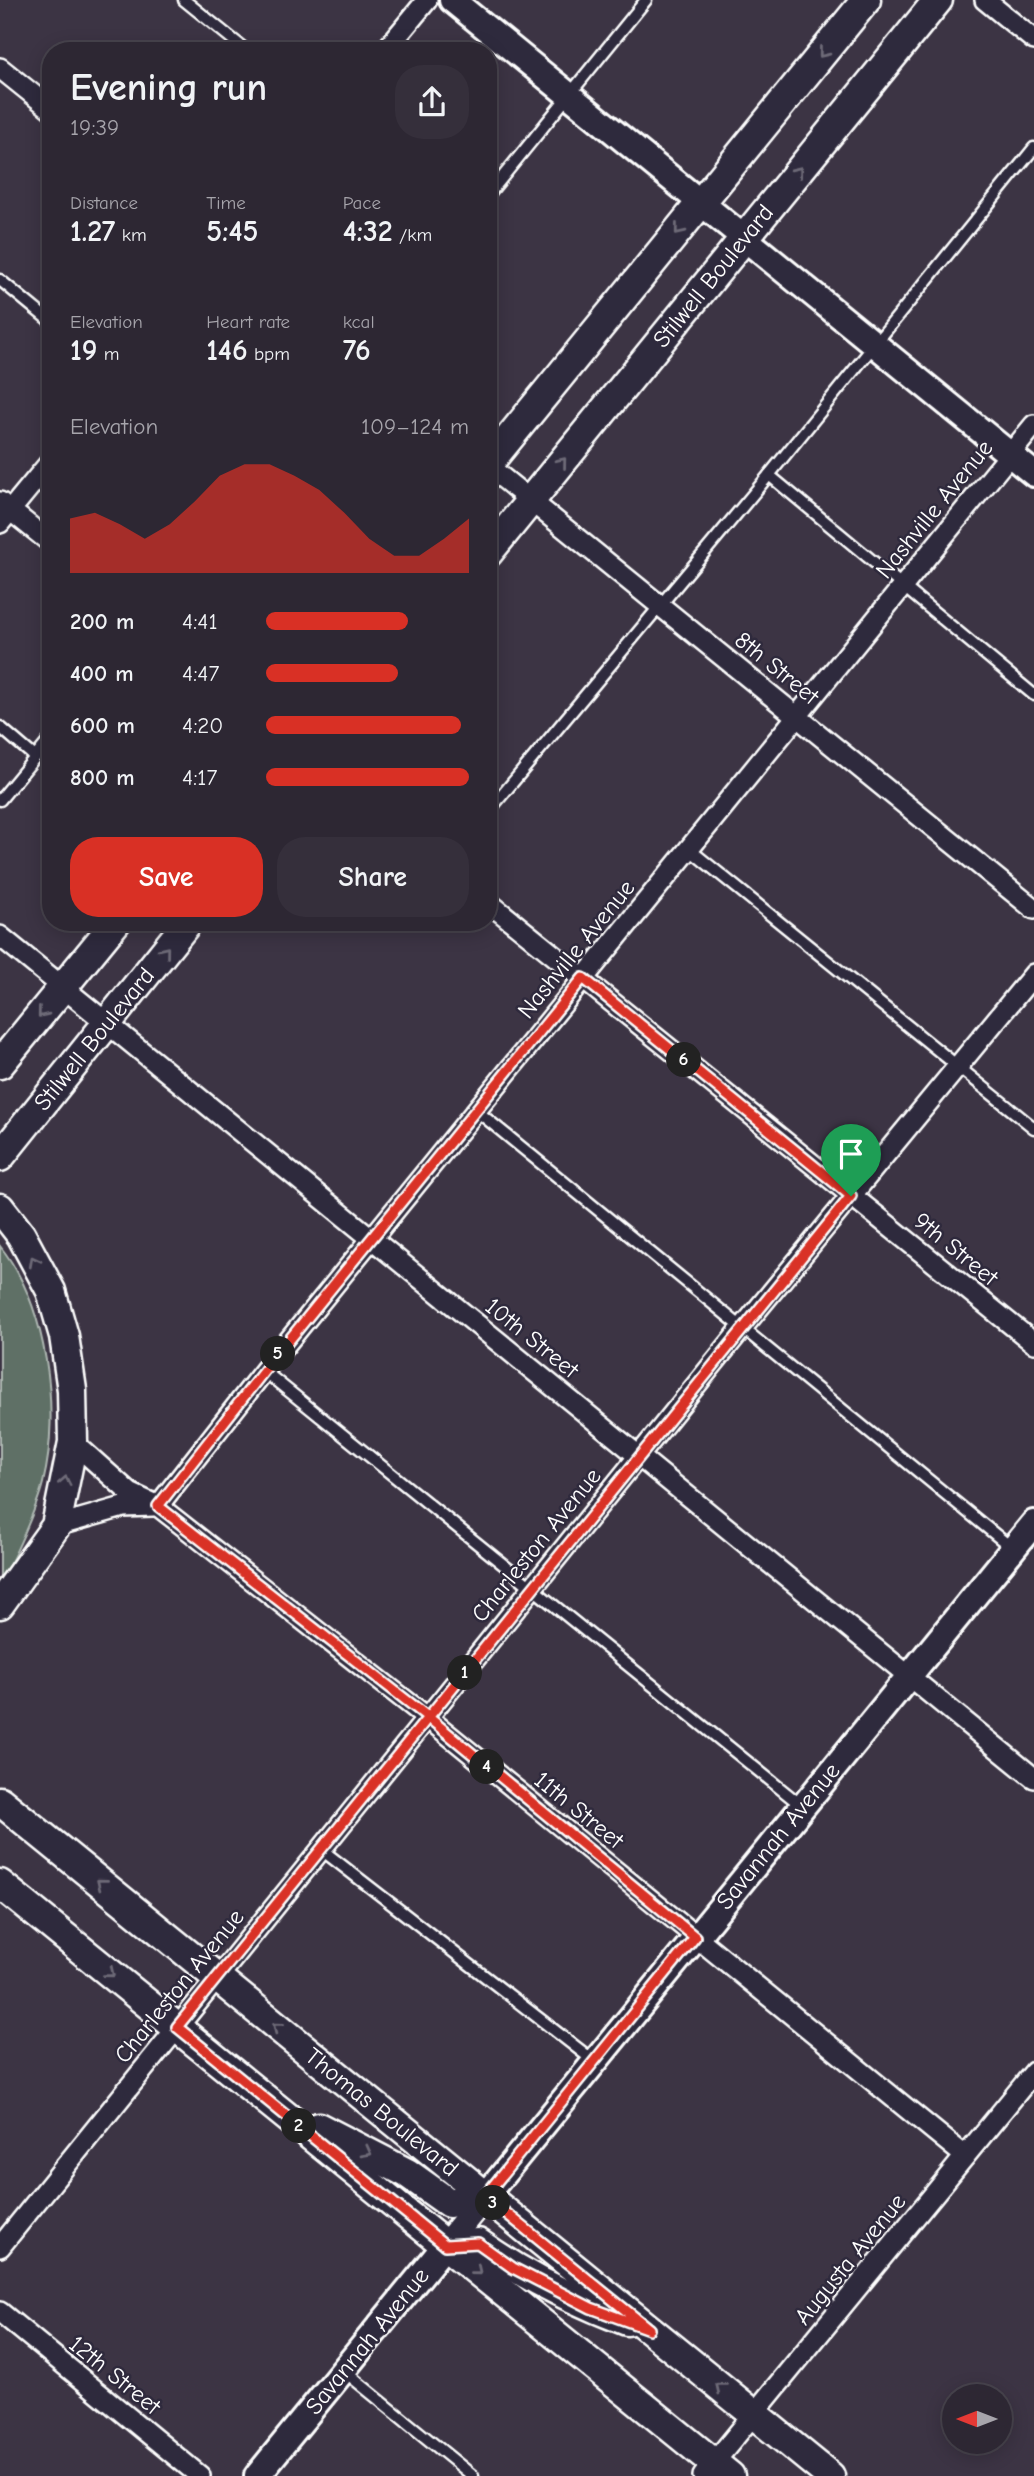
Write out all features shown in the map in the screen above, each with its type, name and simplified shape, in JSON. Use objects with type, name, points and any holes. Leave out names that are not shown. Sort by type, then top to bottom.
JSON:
[{"type":"main road","points":[[497,454],[866,0]]},
{"type":"main road","name":"Stilwell Boulevard","points":[[497,542],[938,0]]},
{"type":"main road","points":[[0,1065],[109,931]]},
{"type":"main road","name":"Stilwell Boulevard","points":[[0,1157],[181,931]]},
{"type":"main road","points":[[0,1208],[20,1235],[51,1291],[64,1336],[72,1390],[73,1442],[56,1526],[0,1604]]},
{"type":"main road","name":"Thomas Boulevard","points":[[0,1801],[830,2476]]},
{"type":"main road","points":[[0,1884],[445,2245],[716,2472]]},
{"type":"main road","points":[[283,2113],[330,2132],[407,2173],[449,2203],[485,2196]]},
{"type":"main road","points":[[445,2245],[478,2243],[513,2268],[591,2308],[649,2329]]},
{"type":"street","points":[[392,42],[427,0]]},
{"type":"street","points":[[452,0],[1034,474]]},
{"type":"street","points":[[985,0],[1034,40]]},
{"type":"street","points":[[0,68],[42,102]]},
{"type":"street","name":"Nashville Avenue","points":[[158,1506],[264,1371],[1034,425]]},
{"type":"street","points":[[42,471],[4,512],[42,537]]},
{"type":"street","name":"8th Street","points":[[497,472],[1034,909]]},
{"type":"street","name":"9th Street","points":[[497,909],[1034,1343]]},
{"type":"street","name":"10th Street","points":[[0,936],[1034,1778]]},
{"type":"street","name":"Charleston Avenue","points":[[0,2247],[743,1327],[1034,974]]},
{"type":"street","name":"11th Street","points":[[73,1442],[130,1493],[158,1506],[429,1718],[965,2156]]},
{"type":"street","points":[[56,1526],[123,1507],[158,1506]]},
{"type":"street","name":"Savannah Avenue","points":[[257,2476],[1034,1523]]},
{"type":"street","name":"Augusta Avenue","points":[[716,2472],[754,2415],[1034,2071]]},
{"type":"street","name":"12th Street","points":[[0,2312],[200,2476]]},
{"type":"lane","points":[[184,0],[236,42]]},
{"type":"lane","points":[[497,184],[646,0]]},
{"type":"lane","points":[[497,801],[662,605],[1034,148]]},
{"type":"lane","points":[[0,280],[42,315]]},
{"type":"lane","points":[[769,474],[1034,695]]},
{"type":"lane","points":[[0,727],[36,757]]},
{"type":"lane","points":[[0,800],[42,749]]},
{"type":"lane","points":[[689,849],[1034,1128]]},
{"type":"lane","points":[[477,1111],[1013,1549]]},
{"type":"lane","points":[[264,1371],[802,1806]]},
{"type":"lane","points":[[322,1850],[594,2061]]},
{"type":"lane","points":[[343,2371],[473,2476]]},
{"type":"green space","points":[[0,1246],[16,1270],[39,1328],[50,1392],[50,1424],[48,1455],[40,1493],[24,1534],[0,1582]]},
{"type":"route","points":[[851,1196],[583,978],[158,1506],[429,1718],[695,1937],[485,2196],[649,2329],[591,2308],[513,2268],[478,2243],[445,2245],[177,2027],[429,1718],[743,1327],[851,1196]]}]
